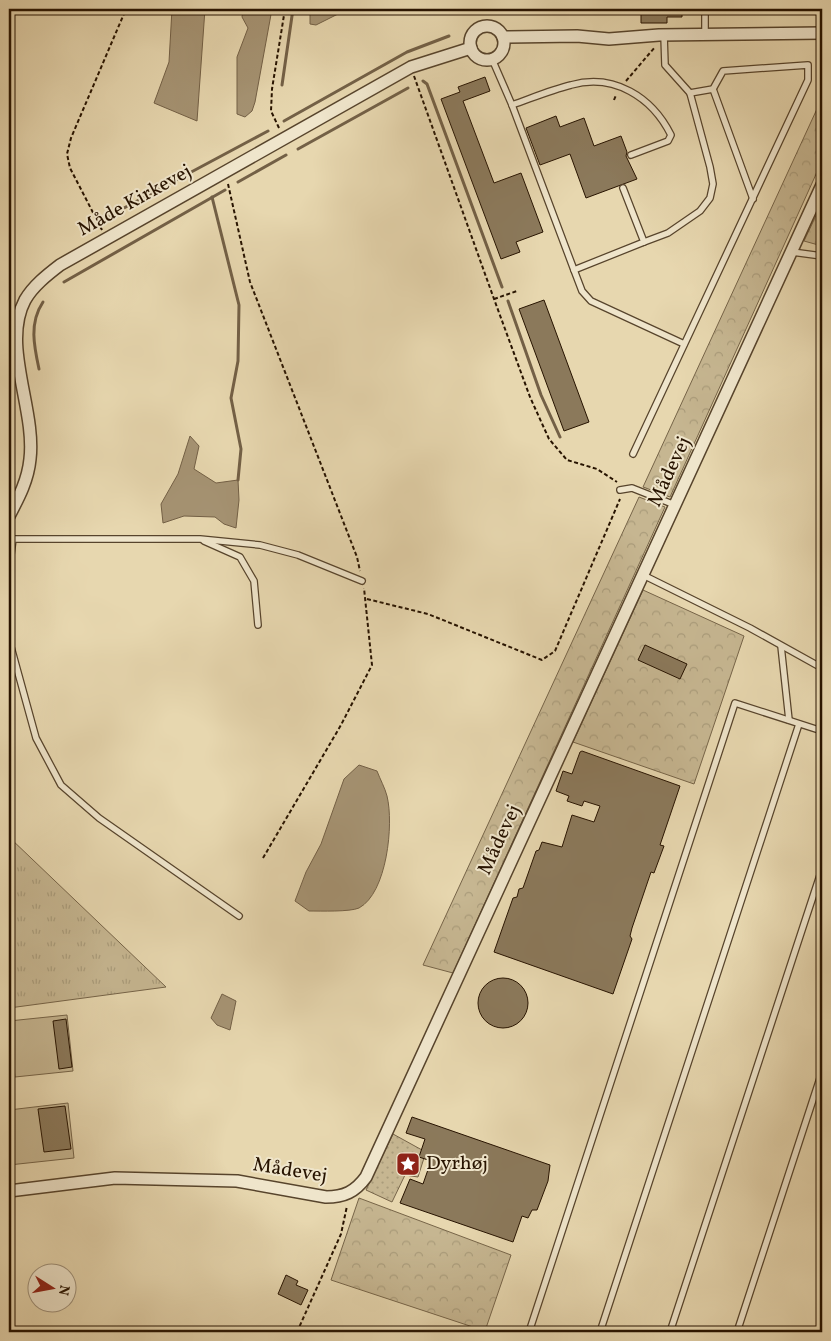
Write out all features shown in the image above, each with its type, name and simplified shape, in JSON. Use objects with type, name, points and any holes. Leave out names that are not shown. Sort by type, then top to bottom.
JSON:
[{"type":"street","points":[[486,26],[496,28],[503,37],[502,50],[492,59],[487,60],[477,56],[471,48],[471,36],[479,28],[486,26]]},
{"type":"street","points":[[503,37],[577,36],[623,31],[705,30],[746,34]]},
{"type":"street","points":[[577,36],[609,39],[661,35],[822,33]]},
{"type":"street","name":"Måde Kirkevej","points":[[9,516],[25,484],[30,458],[30,422],[16,337],[19,314],[25,300],[40,281],[60,265],[411,67],[471,48]]},
{"type":"street","name":"Mådevej","points":[[9,1191],[115,1178],[237,1181],[326,1197],[338,1197],[349,1193],[366,1177],[822,185]]},
{"type":"lane","points":[[705,9],[705,30]]},
{"type":"lane","points":[[574,270],[668,233],[700,211],[710,198],[713,184],[710,166],[690,93],[665,65],[661,35]]},
{"type":"lane","points":[[492,59],[512,105],[582,292],[591,301],[684,344]]},
{"type":"lane","points":[[633,454],[753,199],[808,80],[808,65],[723,71],[713,89],[753,199]]},
{"type":"lane","points":[[512,105],[572,85],[588,83],[621,87],[644,99],[656,110],[672,135],[668,141],[631,155]]},
{"type":"lane","points":[[690,93],[713,89]]},
{"type":"lane","points":[[623,188],[644,242]]},
{"type":"lane","points":[[792,252],[822,256]]},
{"type":"lane","points":[[620,490],[632,488],[675,505]]},
{"type":"lane","points":[[9,570],[11,537],[200,539],[260,545],[298,555],[362,581]]},
{"type":"lane","points":[[200,539],[240,557],[254,581],[258,625]]},
{"type":"lane","points":[[642,575],[822,668]]},
{"type":"lane","points":[[9,627],[11,647],[36,738],[61,786],[99,818],[238,916]]},
{"type":"lane","points":[[781,646],[789,720]]},
{"type":"lane","points":[[530,1332],[735,703],[822,732]]},
{"type":"lane","points":[[600,1332],[799,724]]},
{"type":"lane","points":[[670,1332],[822,868]]},
{"type":"lane","points":[[737,1332],[822,1072]]},
{"type":"path","points":[[106,239],[70,168],[67,154],[86,102],[126,9]]},
{"type":"path","points":[[284,9],[272,89],[271,112],[284,139]]},
{"type":"path","points":[[627,81],[659,43],[661,35]]},
{"type":"path","points":[[367,599],[428,614],[542,660],[555,650],[620,498],[617,482],[597,469],[567,460],[549,439],[530,397],[411,67]]},
{"type":"path","points":[[614,100],[617,92]]},
{"type":"path","points":[[225,171],[250,282],[357,557],[367,599],[372,665],[341,725],[263,858]]},
{"type":"path","points":[[494,299],[517,291]]},
{"type":"path","points":[[297,1332],[341,1234],[349,1193]]},
{"type":"green space","points":[[822,98],[822,161],[670,497],[643,487]]},
{"type":"green space","points":[[822,203],[822,246],[804,241]]},
{"type":"green space","points":[[639,497],[665,507],[453,973],[423,965]]},
{"type":"green space","points":[[643,590],[744,636],[694,784],[573,742]]},
{"type":"green space","points":[[9,837],[166,987],[9,1008]]},
{"type":"green space","points":[[67,1015],[73,1071],[15,1077],[9,1021]]},
{"type":"green space","points":[[68,1103],[74,1158],[9,1165],[9,1110]]},
{"type":"green space","points":[[393,1134],[422,1150],[424,1158],[418,1177],[405,1175],[392,1202],[366,1190]]},
{"type":"green space","points":[[359,1198],[511,1255],[485,1331],[331,1280]]},
{"type":"shaded area","points":[[172,9],[205,9],[197,121],[154,103],[169,62]]},
{"type":"shaded area","points":[[243,9],[272,9],[255,102],[252,111],[245,117],[237,114],[237,57],[248,28],[242,17]]},
{"type":"shaded area","points":[[310,9],[348,9],[316,25],[310,24]]},
{"type":"shaded area","points":[[190,436],[199,446],[194,469],[216,483],[238,480],[239,500],[236,528],[224,524],[215,517],[184,516],[163,523],[161,504],[178,474]]},
{"type":"shaded area","points":[[359,765],[377,771],[387,796],[390,823],[389,840],[382,873],[369,900],[359,908],[342,911],[309,911],[295,901],[306,872],[321,844],[344,779]]},
{"type":"shaded area","points":[[222,994],[236,1001],[230,1030],[217,1025],[211,1018]]},
{"type":"building","points":[[641,9],[682,9],[682,17],[667,17],[667,23],[641,23]]},
{"type":"building","points":[[485,77],[490,91],[463,101],[494,183],[521,173],[543,232],[516,242],[520,252],[501,259],[441,99],[460,92],[458,87]]},
{"type":"building","points":[[556,116],[560,127],[584,118],[594,146],[621,136],[627,152],[626,156],[637,179],[586,198],[570,154],[540,165],[526,128]]},
{"type":"building","points":[[544,300],[589,422],[564,431],[519,309]]},
{"type":"building","points":[[645,645],[687,664],[680,679],[638,660]]},
{"type":"building","points":[[582,751],[680,786],[660,845],[664,846],[654,873],[651,872],[632,928],[630,936],[632,939],[613,994],[494,952],[513,898],[517,897],[519,889],[523,888],[536,851],[539,850],[542,842],[562,847],[572,815],[594,822],[600,806],[584,801],[582,806],[567,801],[569,796],[556,791],[563,771],[572,774]]},
{"type":"building","points":[[503,978],[512,980],[523,989],[528,1003],[526,1012],[517,1023],[503,1028],[494,1026],[483,1017],[478,1003],[480,994],[489,983]]},
{"type":"building","points":[[66,1019],[72,1067],[59,1069],[53,1021]]},
{"type":"building","points":[[65,1106],[71,1149],[44,1152],[38,1109]]},
{"type":"building","points":[[412,1117],[550,1165],[548,1181],[537,1210],[532,1210],[528,1218],[522,1216],[513,1242],[400,1203],[410,1179],[423,1184],[431,1161],[419,1157],[425,1139],[406,1133]]},
{"type":"building","points":[[286,1275],[298,1281],[296,1285],[308,1290],[301,1305],[278,1294]]},
{"type":"waterway","points":[[282,85],[293,9]]},
{"type":"waterway","points":[[284,121],[407,52],[449,36]]},
{"type":"waterway","points":[[423,81],[427,84],[502,287]]},
{"type":"waterway","points":[[298,149],[408,88]]},
{"type":"waterway","points":[[109,216],[268,131]]},
{"type":"waterway","points":[[238,182],[286,155]]},
{"type":"waterway","points":[[64,282],[225,190]]},
{"type":"waterway","points":[[212,197],[239,305],[238,361],[231,398],[241,449],[238,480]]},
{"type":"waterway","points":[[508,301],[541,395],[560,437]]},
{"type":"waterway","points":[[39,369],[34,343],[34,326],[43,302]]},
{"type":"place","name":"Dyrhøj","points":[[408,1164]]}]
